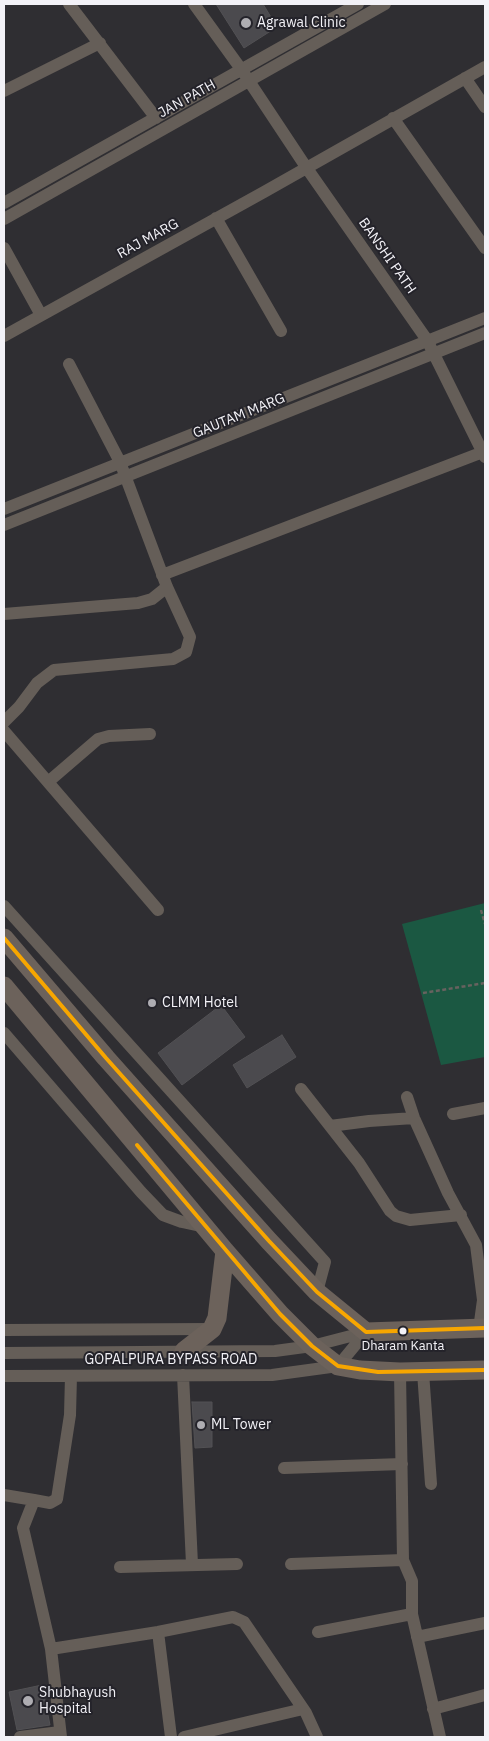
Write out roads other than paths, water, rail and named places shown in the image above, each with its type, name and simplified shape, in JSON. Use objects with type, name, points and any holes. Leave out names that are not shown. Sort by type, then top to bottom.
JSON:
[{"type":"highway","points":[[4,938],[119,1072],[270,1241],[317,1292],[366,1332],[482,1328]]},
{"type":"highway","points":[[4,986],[225,1251],[280,1314],[312,1346],[338,1366],[360,1370],[400,1372],[485,1370]]},
{"type":"highway","points":[[184,1351],[212,1329],[217,1318],[225,1251]]},
{"type":"street","points":[[69,4],[156,118]]},
{"type":"street","name":"BANSHI PATH","points":[[194,4],[428,340],[484,454]]},
{"type":"street","name":"JAN PATH","points":[[4,204],[358,4]]},
{"type":"street","name":"JAN PATH","points":[[4,219],[385,4]]},
{"type":"street","points":[[4,91],[100,43]]},
{"type":"street","name":"RAJ MARG","points":[[4,336],[485,67]]},
{"type":"street","points":[[465,78],[485,107]]},
{"type":"street","points":[[394,118],[485,248]]},
{"type":"street","points":[[216,218],[281,331]]},
{"type":"street","points":[[4,248],[41,315]]},
{"type":"street","points":[[4,509],[485,318]]},
{"type":"street","name":"GAUTAM MARG","points":[[4,525],[485,333]]},
{"type":"street","points":[[4,722],[20,707],[37,683],[54,670],[173,659],[186,652],[190,637],[164,581],[120,462],[69,364]]},
{"type":"street","points":[[4,614],[138,603],[152,599],[164,581],[484,454]]},
{"type":"street","points":[[4,732],[158,910]]},
{"type":"street","points":[[48,782],[98,740],[109,736],[150,734]]},
{"type":"street","points":[[4,906],[324,1262],[317,1292]]},
{"type":"street","points":[[4,1033],[163,1215],[182,1222],[205,1227]]},
{"type":"street","points":[[301,1089],[359,1163],[390,1211],[396,1216],[410,1220],[461,1215]]},
{"type":"street","points":[[406,1096],[448,1193],[476,1244],[483,1300],[482,1328]]},
{"type":"street","points":[[453,1114],[485,1108]]},
{"type":"street","points":[[330,1126],[414,1118]]},
{"type":"street","points":[[4,1330],[212,1329]]},
{"type":"street","points":[[338,1366],[366,1332]]},
{"type":"street","name":"GOPALPURA BYPASS ROAD","points":[[4,1352],[276,1351],[312,1346],[366,1332]]},
{"type":"street","name":"GOPALPURA BYPASS ROAD","points":[[4,1376],[272,1374],[338,1366]]},
{"type":"street","points":[[400,1372],[403,1560],[412,1581],[412,1614],[440,1737]]},
{"type":"street","points":[[423,1372],[430,1484]]},
{"type":"street","points":[[183,1375],[192,1564]]},
{"type":"street","points":[[4,1495],[50,1503],[57,1499],[70,1415],[71,1376]]},
{"type":"street","points":[[284,1468],[402,1464]]},
{"type":"street","points":[[20,1737],[60,1735],[51,1649],[23,1528],[34,1500]]},
{"type":"street","points":[[291,1564],[403,1560]]},
{"type":"street","points":[[120,1566],[237,1564]]},
{"type":"street","points":[[318,1632],[412,1614]]},
{"type":"street","points":[[51,1649],[158,1632],[233,1617],[244,1622],[302,1709],[317,1737]]},
{"type":"street","points":[[417,1637],[485,1622]]},
{"type":"street","points":[[158,1632],[171,1737]]},
{"type":"street","points":[[433,1709],[485,1695]]},
{"type":"street","points":[[184,1737],[302,1709]]},
{"type":"place","name":"Agrawal Clinic","points":[[246,23]]},
{"type":"place","name":"CLMM Hotel","points":[[152,1003]]},
{"type":"place","name":"Dharam Kanta","points":[[403,1331]]},
{"type":"place","name":"ML Tower","points":[[201,1425]]},
{"type":"place","name":"Shubhayush Hospital","points":[[28,1701]]}]
